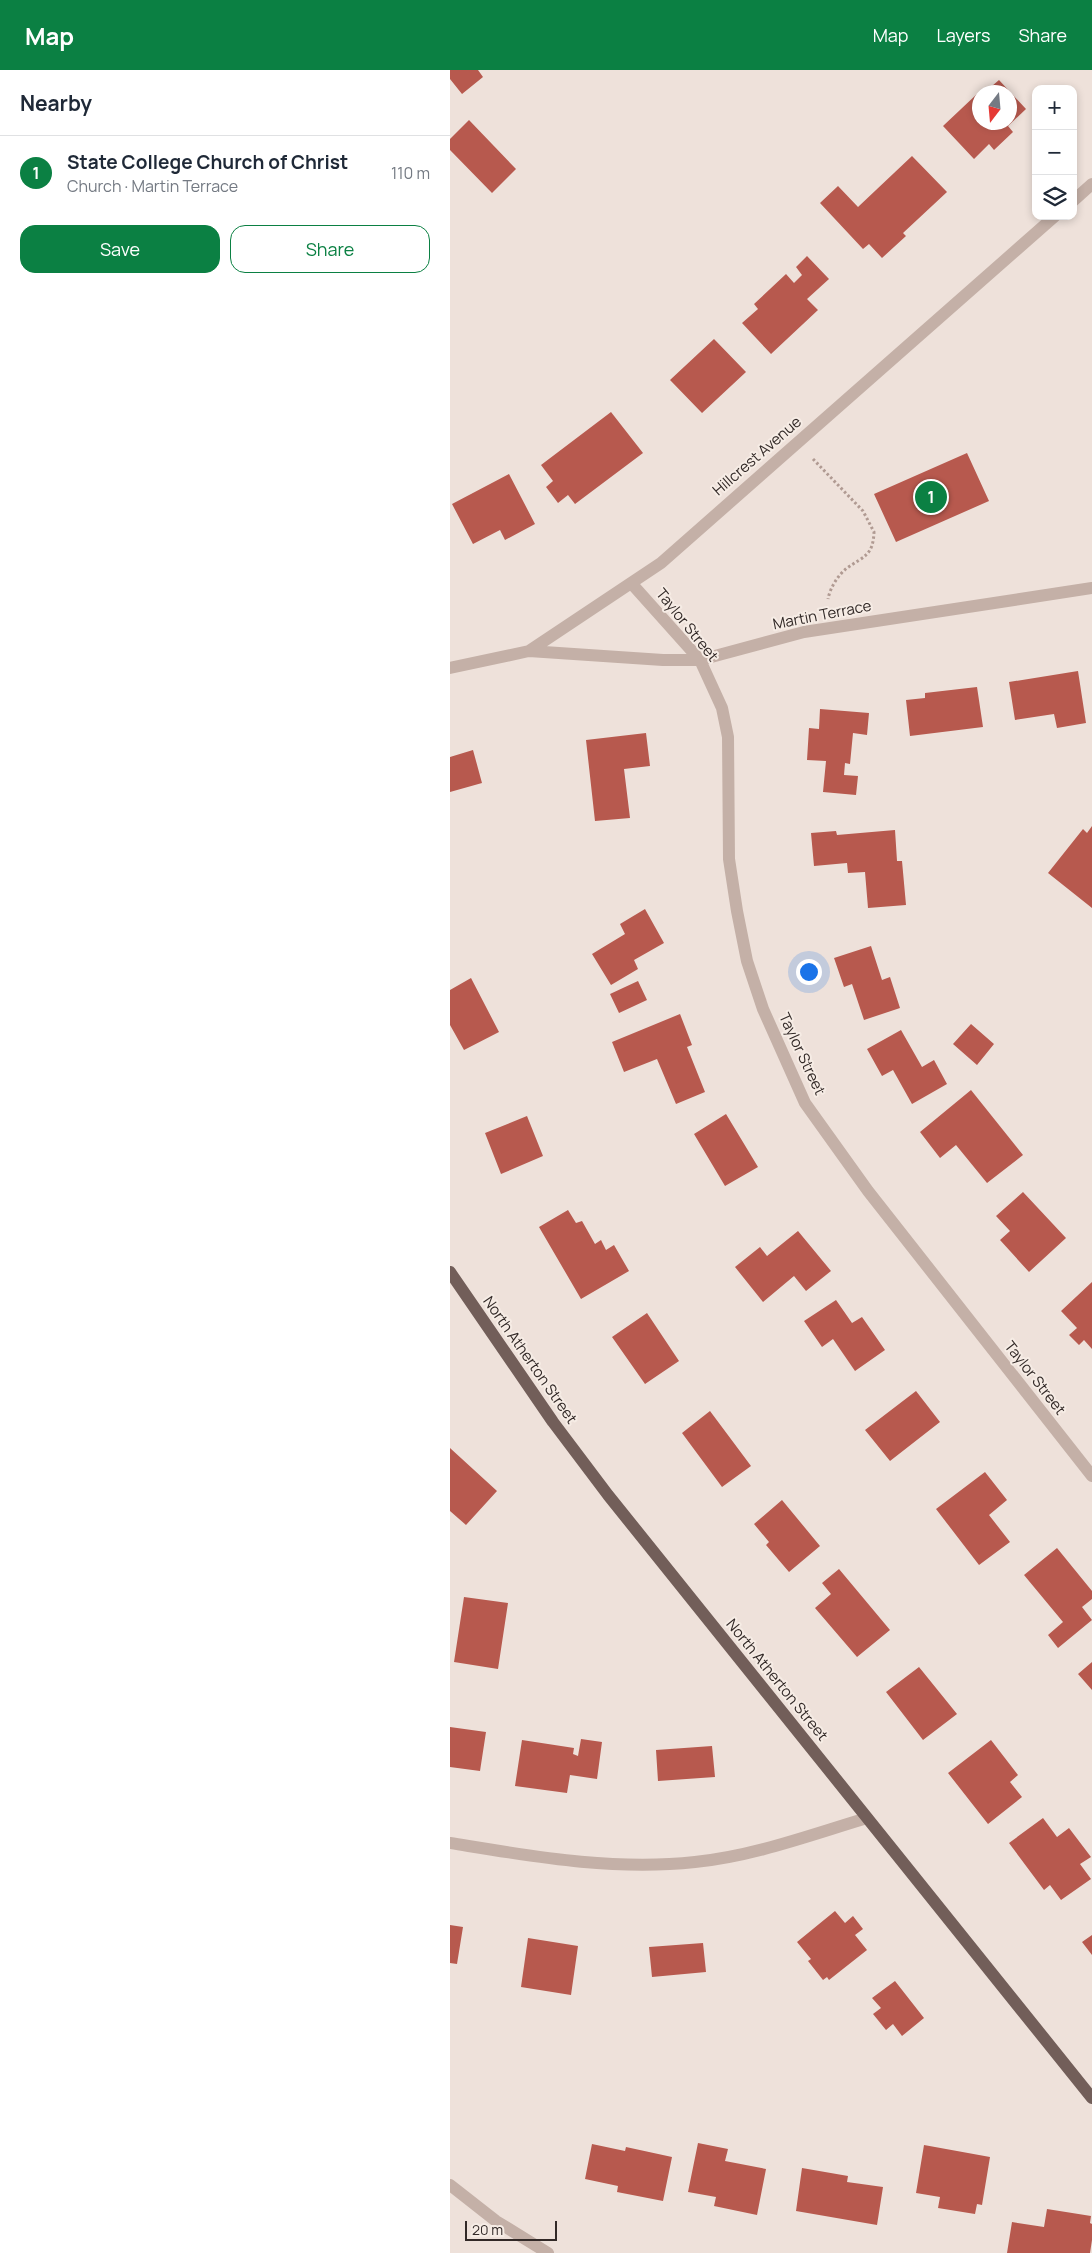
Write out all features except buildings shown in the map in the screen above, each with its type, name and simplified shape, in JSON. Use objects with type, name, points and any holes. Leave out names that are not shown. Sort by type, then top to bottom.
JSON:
[{"type":"main road","name":"North Atherton Street","points":[[450,1272],[552,1422],[608,1495],[1092,2098]]},
{"type":"street","points":[[1077,197],[1092,184]]},
{"type":"street","name":"Hillcrest Avenue","points":[[450,668],[529,651],[632,584],[661,562],[1050,220]]},
{"type":"street","name":"Taylor Street","points":[[632,584],[700,660],[722,708],[728,737],[730,859],[737,911],[748,961],[763,1009],[805,1103],[868,1190],[1092,1476]]},
{"type":"street","name":"Martin Terrace","points":[[529,651],[663,660],[700,660],[804,632],[1092,588]]},
{"type":"street","points":[[450,1843],[564,1861],[608,1865],[695,1862],[780,1846],[867,1818]]},
{"type":"street","points":[[450,2185],[496,2221],[548,2253]]},
{"type":"path","points":[[798,442],[824,473],[863,512],[874,532],[866,557],[846,569],[830,590],[828,598]]},
{"type":"place","name":"State College Church of Christ","points":[[931,497]]}]
